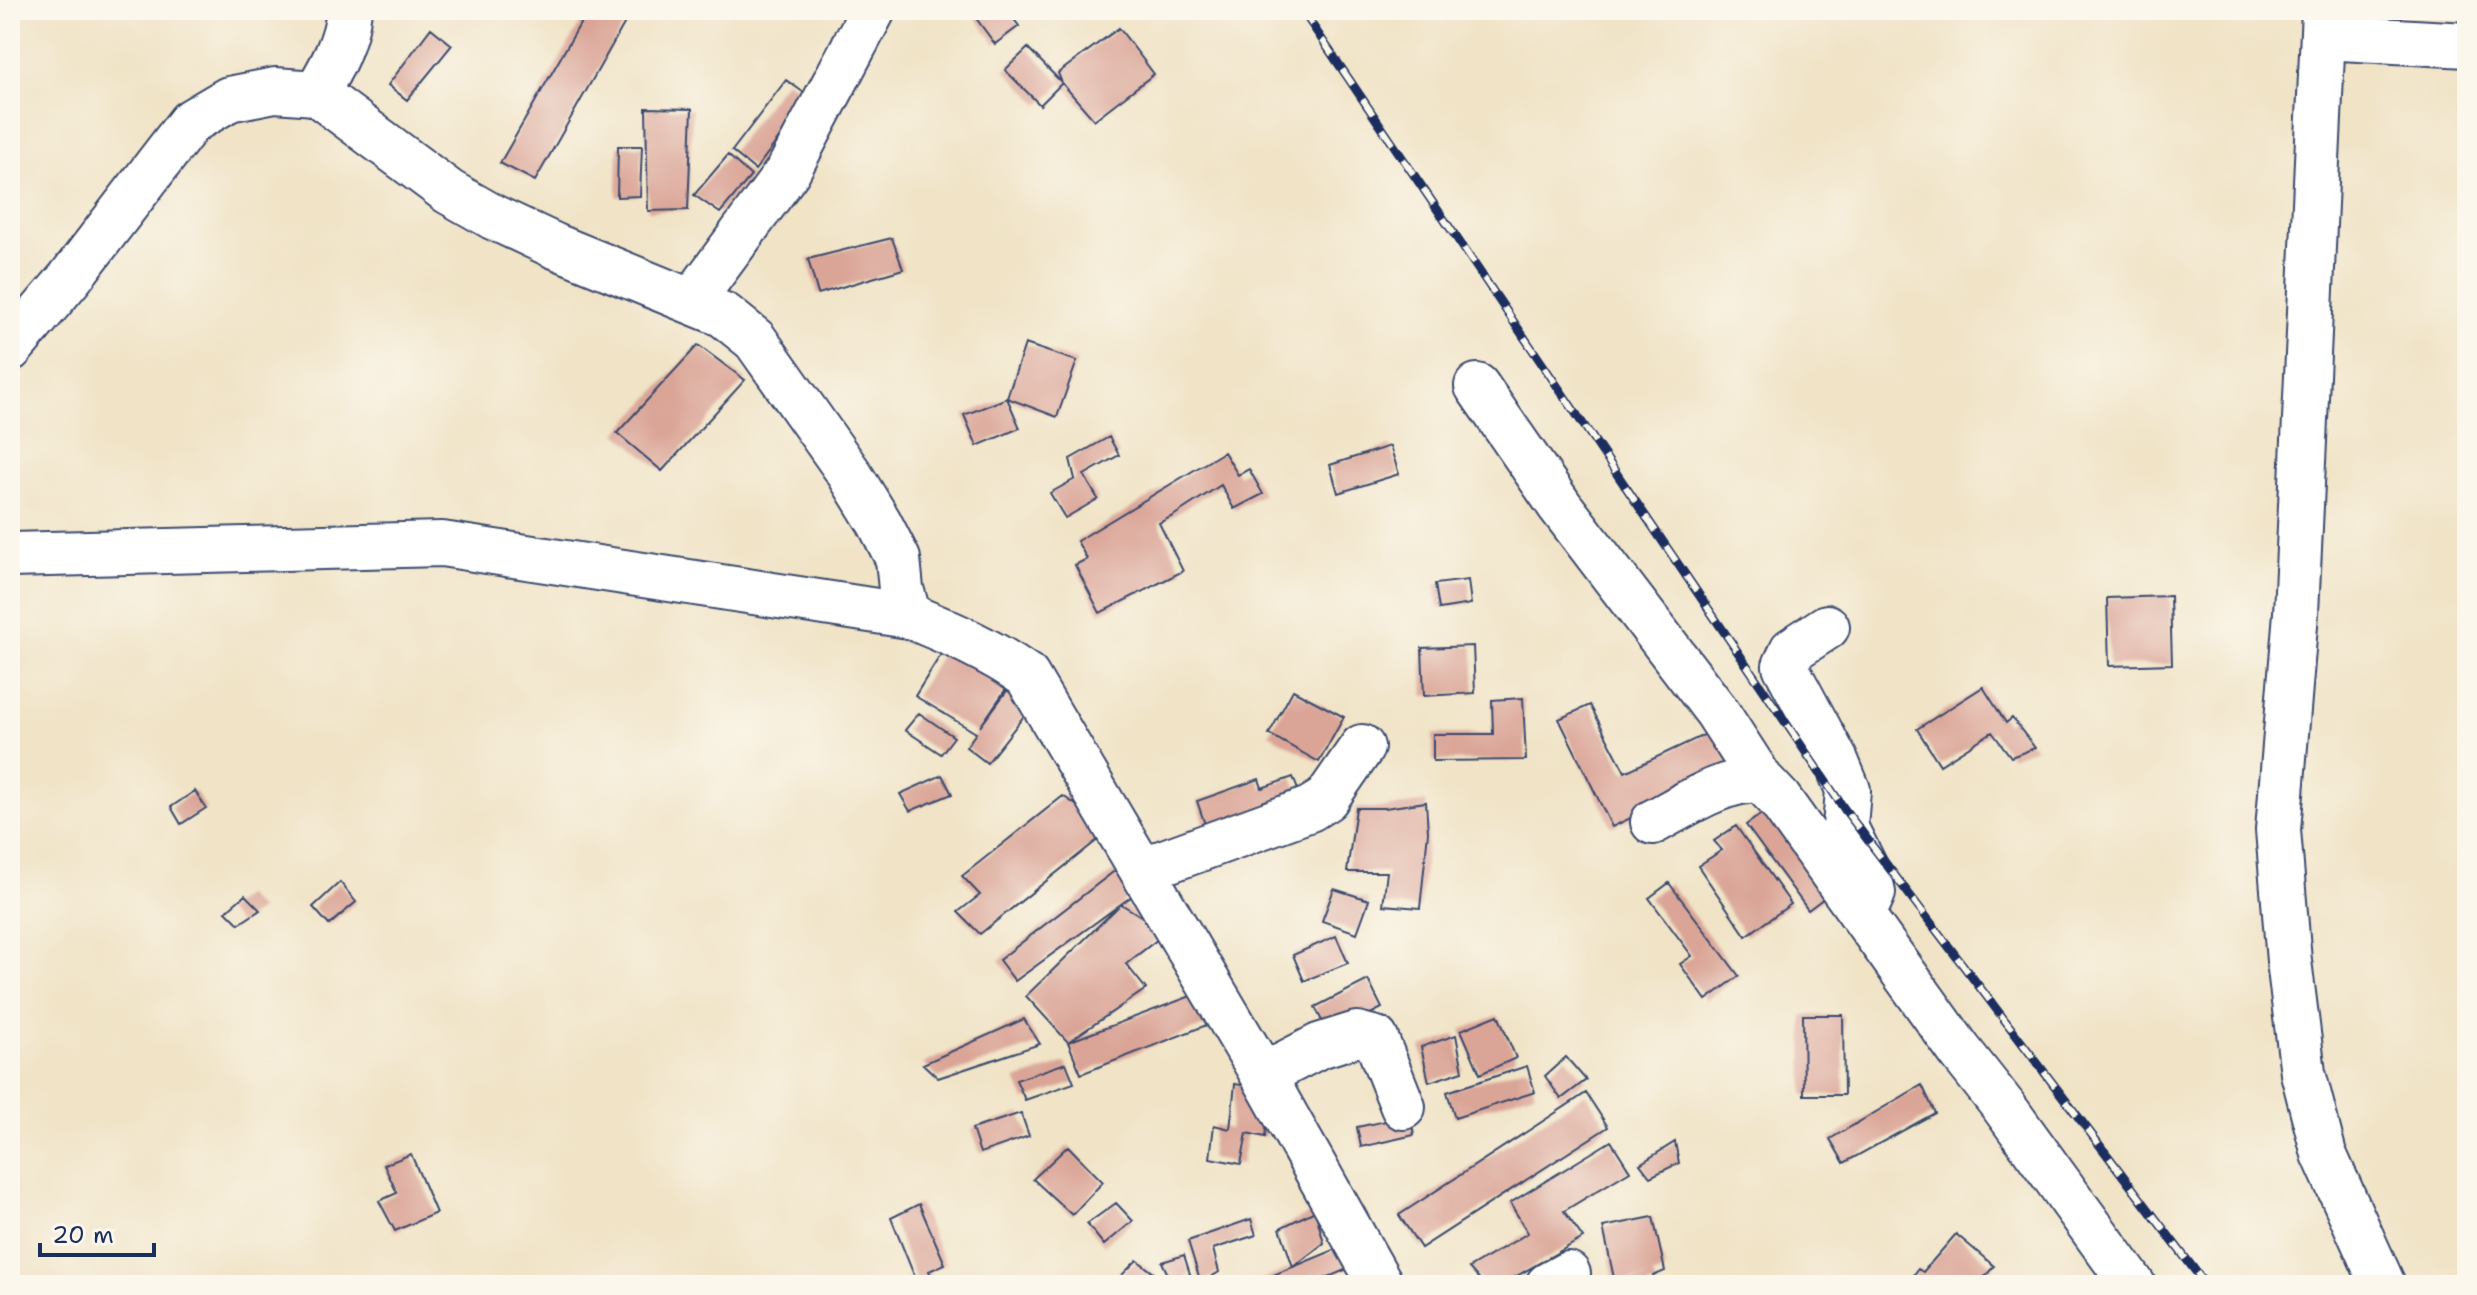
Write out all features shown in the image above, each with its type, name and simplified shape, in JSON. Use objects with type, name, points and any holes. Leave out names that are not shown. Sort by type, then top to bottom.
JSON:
[{"type":"street","points":[[316,93],[335,62],[349,10]]},
{"type":"street","points":[[692,301],[788,171],[873,10]]},
{"type":"street","points":[[2383,1285],[2324,1154],[2303,1073],[2289,961],[2278,830],[2296,613],[2324,23],[2467,45]]},
{"type":"street","points":[[10,349],[70,278],[190,122],[229,99],[275,90],[316,93],[449,192],[493,217],[555,246],[724,315],[755,340],[849,473],[898,559],[901,589],[909,616]]},
{"type":"street","points":[[1477,386],[1560,506],[1717,712],[1761,780],[1779,799],[2133,1285]]},
{"type":"street","points":[[10,555],[442,544],[909,616],[1002,658],[1027,676],[1263,1075],[1381,1285]]},
{"type":"street","points":[[1827,627],[1792,650],[1785,666],[1836,761],[1848,790],[1845,827],[1870,877],[1873,893],[1863,915]]},
{"type":"street","points":[[1142,870],[1310,809],[1326,799],[1362,747]]},
{"type":"street","points":[[1653,822],[1711,791],[1741,780],[1761,780]]},
{"type":"street","points":[[1263,1075],[1319,1046],[1357,1034],[1376,1039],[1403,1107]]},
{"type":"building","points":[[588,10],[632,10],[535,181],[500,163]]},
{"type":"building","points":[[970,10],[1007,10],[1019,26],[995,44]]},
{"type":"building","points":[[431,28],[452,45],[407,100],[388,85]]},
{"type":"building","points":[[1119,28],[1154,74],[1094,120],[1062,83],[1058,73]]},
{"type":"building","points":[[1028,48],[1062,83],[1040,105],[1005,70]]},
{"type":"building","points":[[786,80],[810,97],[755,170],[732,151]]},
{"type":"building","points":[[646,108],[692,109],[688,210],[648,211]]},
{"type":"building","points":[[618,146],[642,146],[640,196],[617,197]]},
{"type":"building","points":[[728,155],[751,176],[720,213],[694,195]]},
{"type":"building","points":[[892,238],[903,269],[818,294],[808,259]]},
{"type":"building","points":[[1025,344],[1077,361],[1057,417],[1007,398]]},
{"type":"building","points":[[698,345],[745,380],[662,471],[617,433]]},
{"type":"building","points":[[1007,398],[1020,428],[977,446],[964,415]]},
{"type":"building","points":[[1109,437],[1119,455],[1084,475],[1098,499],[1065,518],[1050,493],[1075,479],[1070,459]]},
{"type":"building","points":[[1390,446],[1399,474],[1338,493],[1330,465]]},
{"type":"building","points":[[1224,452],[1238,475],[1249,469],[1263,494],[1234,509],[1221,485],[1159,523],[1183,571],[1100,613],[1075,565],[1087,559],[1077,541]]},
{"type":"building","points":[[1468,580],[1471,604],[1439,609],[1435,584]]},
{"type":"building","points":[[2170,596],[2172,664],[2109,666],[2107,598]]},
{"type":"building","points":[[948,643],[1008,686],[980,727],[1015,680],[1038,698],[987,763],[966,747],[976,733],[915,696]]},
{"type":"building","points":[[1473,646],[1475,693],[1424,696],[1422,648]]},
{"type":"building","points":[[1983,687],[2006,723],[2012,718],[2035,748],[2011,757],[1992,732],[1940,765],[1917,729]]},
{"type":"building","points":[[1293,690],[1344,717],[1319,762],[1269,734]]},
{"type":"building","points":[[1523,698],[1526,760],[1433,761],[1433,734],[1493,734],[1492,700]]},
{"type":"building","points":[[1590,705],[1625,772],[1725,725],[1743,764],[1612,827],[1559,719]]},
{"type":"building","points":[[919,713],[954,737],[941,754],[905,730]]},
{"type":"building","points":[[942,775],[952,794],[910,811],[900,794]]},
{"type":"building","points":[[1293,777],[1305,808],[1211,842],[1197,801],[1259,779],[1262,788]]},
{"type":"building","points":[[195,791],[206,808],[181,824],[171,807]]},
{"type":"building","points":[[1063,796],[1083,810],[1100,838],[980,934],[958,912],[980,895],[962,876]]},
{"type":"building","points":[[1426,802],[1428,832],[1420,908],[1383,905],[1387,872],[1347,872],[1356,808],[1385,808]]},
{"type":"building","points":[[1770,808],[1832,892],[1808,910],[1746,825]]},
{"type":"building","points":[[1736,826],[1791,904],[1746,936],[1698,866],[1722,850],[1714,841]]},
{"type":"building","points":[[1121,866],[1139,891],[1015,981],[999,960]]},
{"type":"building","points":[[340,882],[356,902],[329,925],[313,907]]},
{"type":"building","points":[[1669,883],[1739,976],[1706,1000],[1680,964],[1692,956],[1649,898]]},
{"type":"building","points":[[1334,889],[1369,900],[1357,933],[1322,921]]},
{"type":"building","points":[[245,895],[260,910],[239,924],[226,911]]},
{"type":"building","points":[[1121,904],[1167,932],[1126,964],[1146,989],[1068,1042],[1026,996]]},
{"type":"building","points":[[1336,936],[1348,963],[1304,981],[1293,955]]},
{"type":"building","points":[[1368,980],[1382,1008],[1329,1035],[1315,1007]]},
{"type":"building","points":[[1199,993],[1212,1023],[1081,1074],[1068,1042]]},
{"type":"building","points":[[1498,1015],[1516,1058],[1480,1074],[1461,1030]]},
{"type":"building","points":[[1803,1015],[1843,1015],[1844,1095],[1804,1095]]},
{"type":"building","points":[[1024,1019],[1040,1044],[938,1078],[923,1064]]},
{"type":"building","points":[[1456,1035],[1463,1071],[1429,1082],[1421,1047]]},
{"type":"building","points":[[1566,1057],[1586,1080],[1561,1099],[1545,1076]]},
{"type":"building","points":[[1066,1063],[1074,1083],[1025,1100],[1016,1080]]},
{"type":"building","points":[[1527,1066],[1535,1092],[1455,1118],[1447,1092]]},
{"type":"building","points":[[1235,1084],[1271,1090],[1265,1137],[1247,1133],[1241,1164],[1210,1158],[1214,1125],[1230,1129]]},
{"type":"building","points":[[1922,1085],[1935,1113],[1844,1163],[1830,1139]]},
{"type":"building","points":[[1586,1093],[1608,1127],[1421,1248],[1399,1215]]},
{"type":"building","points":[[1021,1113],[1029,1136],[980,1153],[972,1129]]},
{"type":"building","points":[[1410,1116],[1414,1135],[1361,1147],[1357,1127]]},
{"type":"building","points":[[1611,1141],[1630,1171],[1564,1211],[1583,1238],[1501,1285],[1484,1285],[1469,1268],[1528,1233],[1510,1203]]},
{"type":"building","points":[[1675,1142],[1679,1163],[1650,1177],[1640,1164]]},
{"type":"building","points":[[1068,1146],[1103,1182],[1072,1215],[1033,1179]]},
{"type":"building","points":[[411,1154],[436,1213],[395,1231],[379,1201],[397,1193],[384,1165]]},
{"type":"building","points":[[1116,1203],[1133,1221],[1104,1245],[1087,1224]]},
{"type":"building","points":[[919,1204],[945,1264],[929,1271],[936,1285],[918,1285],[891,1218]]},
{"type":"building","points":[[1315,1211],[1324,1243],[1293,1267],[1280,1228]]},
{"type":"building","points":[[1653,1217],[1665,1271],[1653,1276],[1656,1285],[1622,1285],[1646,1277],[1615,1283],[1603,1227]]},
{"type":"building","points":[[1251,1219],[1256,1235],[1213,1249],[1219,1272],[1201,1283],[1188,1241]]},
{"type":"building","points":[[1956,1234],[1994,1266],[1978,1285],[1907,1285],[1918,1269],[1923,1272]]},
{"type":"building","points":[[1356,1241],[1366,1261],[1310,1285],[1249,1285]]},
{"type":"building","points":[[1184,1255],[1190,1274],[1173,1285],[1162,1262]]},
{"type":"building","points":[[1137,1260],[1155,1274],[1145,1285],[1112,1285]]},
{"type":"railway","points":[[1302,10],[1845,810],[2206,1285]]}]
